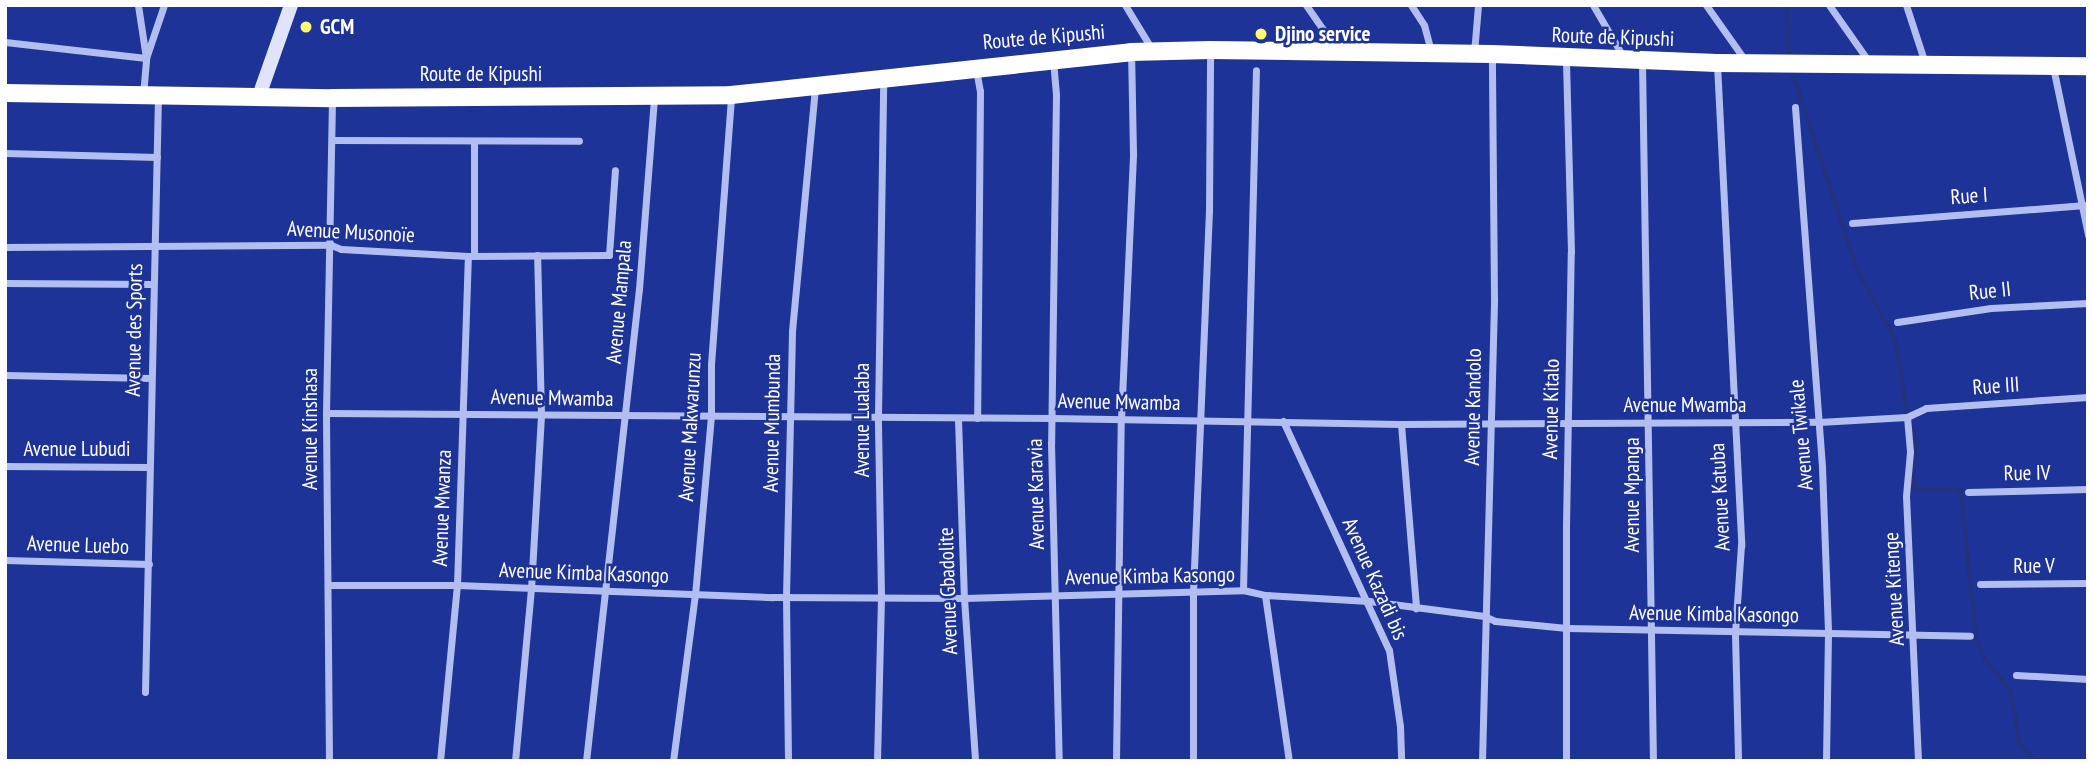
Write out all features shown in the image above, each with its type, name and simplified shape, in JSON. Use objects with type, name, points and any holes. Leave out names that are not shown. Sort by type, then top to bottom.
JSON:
[{"type":"highway","name":"Route de Kipushi","points":[[5,93],[332,98],[731,95],[1053,59],[1131,52],[1210,50],[1483,54],[1717,63],[2088,66]]},
{"type":"street","points":[[5,42],[146,58],[139,28],[138,5]]},
{"type":"street","name":"Avenue des Sports","points":[[145,692],[152,284],[157,157],[146,58],[164,5]]},
{"type":"street","points":[[259,96],[291,5]]},
{"type":"street","points":[[1125,5],[1153,52]]},
{"type":"street","points":[[1306,5],[1338,51]]},
{"type":"street","points":[[1411,5],[1424,25],[1431,53]]},
{"type":"street","name":"Avenue Kandolo","points":[[1478,5],[1490,148],[1494,299],[1482,761]]},
{"type":"street","points":[[1593,5],[1634,61]]},
{"type":"street","points":[[1706,5],[1748,63]]},
{"type":"street","points":[[1829,5],[1870,63]]},
{"type":"street","points":[[1906,5],[1925,64]]},
{"type":"street","points":[[1193,761],[1193,592],[1198,421],[1209,211],[1210,50]]},
{"type":"street","points":[[1116,761],[1121,421],[1133,153],[1131,52]]},
{"type":"street","name":"Avenue Karavia","points":[[1053,59],[1056,95],[1052,418],[1059,761]]},
{"type":"street","name":"Avenue Kitalo","points":[[1566,59],[1571,252],[1566,761]]},
{"type":"street","name":"Avenue Mpanga","points":[[1634,61],[1649,421],[1649,630],[1653,761]]},
{"type":"street","name":"Avenue Katuba","points":[[1717,63],[1741,545],[1735,634],[1738,761]]},
{"type":"street","points":[[2053,66],[2088,234]]},
{"type":"street","points":[[976,67],[980,91],[977,418]]},
{"type":"street","points":[[1243,590],[1256,70]]},
{"type":"street","name":"Avenue Lualaba","points":[[877,761],[881,596],[878,416],[883,79]]},
{"type":"street","name":"Avenue Mumbunda","points":[[788,761],[788,417],[792,331],[815,87]]},
{"type":"street","name":"Avenue Makwarunzu","points":[[673,761],[695,595],[711,415],[714,314],[731,95]]},
{"type":"street","name":"Avenue Mampala","points":[[586,761],[626,417],[654,96]]},
{"type":"street","name":"Avenue Kinshasa","points":[[329,761],[326,413],[332,98]]},
{"type":"street","name":"Avenue Twikale","points":[[1795,107],[1818,422],[1828,634],[1826,761]]},
{"type":"street","points":[[332,139],[579,141]]},
{"type":"street","name":"Avenue Mwanza","points":[[440,761],[457,585],[474,142]]},
{"type":"street","points":[[5,153],[157,157]]},
{"type":"street","name":"Avenue Musonoïe","points":[[5,247],[153,244],[331,246],[341,249],[471,256],[610,254],[615,170]]},
{"type":"street","name":"Rue I","points":[[1852,223],[2084,205]]},
{"type":"street","points":[[515,761],[530,589],[541,414],[537,255]]},
{"type":"street","points":[[5,282],[152,284]]},
{"type":"street","name":"Rue II","points":[[1897,322],[1991,308],[2088,303]]},
{"type":"street","points":[[5,375],[150,378]]},
{"type":"street","name":"Rue III","points":[[1908,415],[1926,408],[2088,397]]},
{"type":"street","name":"Avenue Mwamba","points":[[326,413],[626,417],[878,416],[1401,424],[1818,422],[1908,415]]},
{"type":"street","name":"Avenue Kitenge","points":[[1908,415],[1910,452],[1906,496],[1918,761]]},
{"type":"street","name":"Avenue Gbadolite","points":[[958,419],[964,598],[975,761]]},
{"type":"street","name":"Avenue Kazadi bis","points":[[1283,421],[1389,650],[1400,726],[1401,761]]},
{"type":"street","points":[[1401,424],[1416,608]]},
{"type":"street","name":"Avenue Lubudi","points":[[5,466],[148,467]]},
{"type":"street","name":"Rue IV","points":[[1968,492],[2088,489]]},
{"type":"street","name":"Avenue Luebo","points":[[5,560],[149,564]]},
{"type":"street","name":"Rue V","points":[[1980,584],[2088,583]]},
{"type":"street","name":"Avenue Kimba Kasongo","points":[[328,585],[457,585],[786,597],[964,598],[1243,590],[1265,595],[1368,601],[1484,616],[1495,621],[1567,628],[1735,634],[1969,636]]},
{"type":"street","points":[[1265,595],[1289,761]]},
{"type":"street","points":[[2016,675],[2088,679]]},
{"type":"waterway","points":[[1787,5],[1789,52]]},
{"type":"waterway","points":[[1794,76],[1856,266],[1896,341],[1908,414]]},
{"type":"waterway","points":[[1911,422],[1916,440],[1913,490],[1961,490],[1977,639],[1985,659],[2011,690],[2020,744],[2036,761]]},
{"type":"place","name":"GCM","points":[[306,27]]},
{"type":"place","name":"Djino service","points":[[1261,34]]}]
